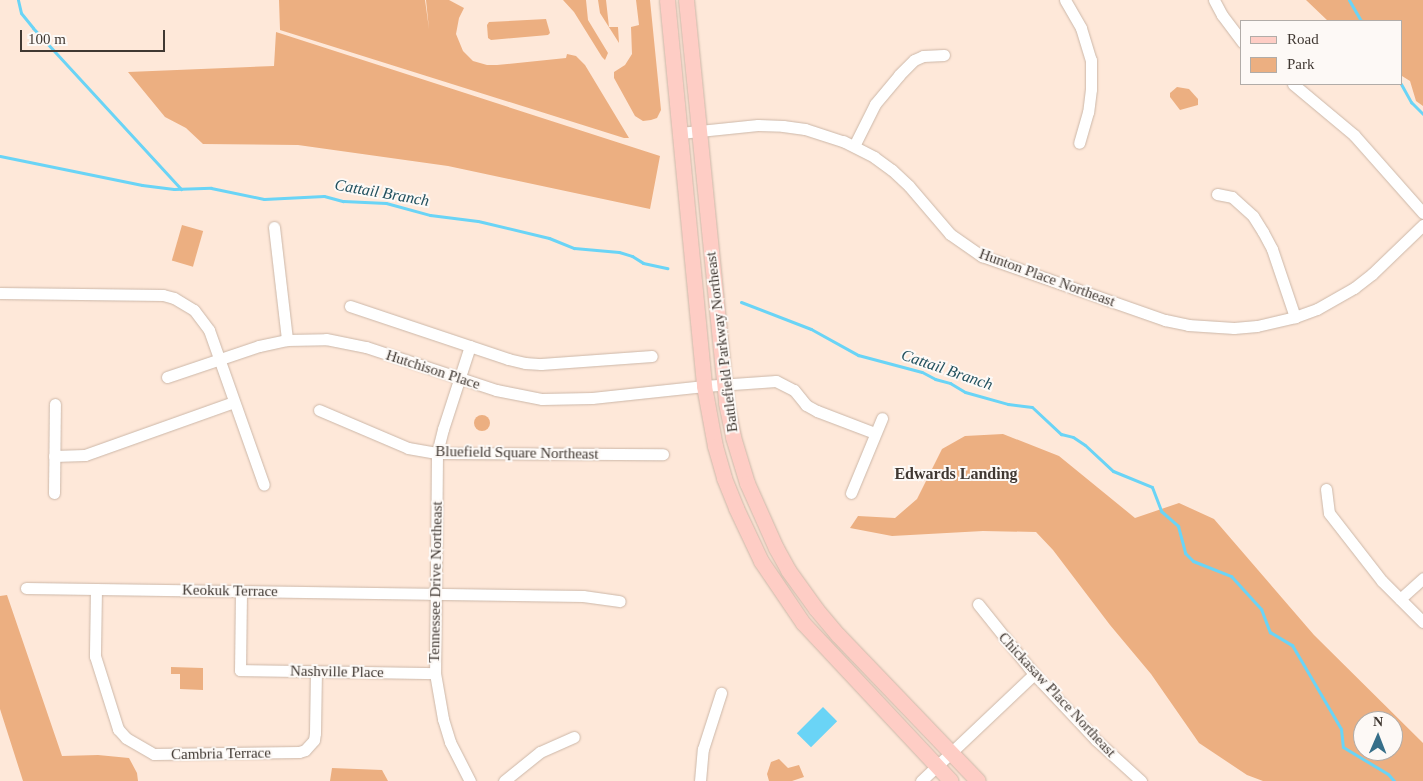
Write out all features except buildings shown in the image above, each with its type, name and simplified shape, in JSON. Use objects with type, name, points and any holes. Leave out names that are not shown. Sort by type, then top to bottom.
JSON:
[{"type":"main road","name":"Battlefield Parkway Northeast","points":[[667,0],[704,386],[715,446],[724,478],[746,530],[774,582],[803,623],[951,781]]},
{"type":"main road","name":"Battlefield Parkway Northeast","points":[[686,0],[724,384],[729,419],[740,463],[766,529],[788,570],[838,635],[978,781]]},
{"type":"street","points":[[1065,0],[1081,28],[1091,60],[1092,90],[1079,143]]},
{"type":"street","points":[[1214,0],[1222,15],[1240,39]]},
{"type":"street","points":[[854,146],[875,104],[899,75],[914,60],[923,56],[944,55]]},
{"type":"street","points":[[1294,85],[1354,134],[1423,214]]},
{"type":"street","name":"Hunton Place Northeast","points":[[680,133],[758,125],[783,126],[826,134],[854,146],[892,170],[909,186],[950,234],[965,246],[999,263],[1165,320],[1188,325],[1234,328],[1257,326],[1295,317],[1325,304],[1354,288],[1423,225]]},
{"type":"street","points":[[1217,194],[1232,197],[1253,216],[1272,249],[1295,317]]},
{"type":"street","points":[[274,227],[287,340]]},
{"type":"street","points":[[0,293],[155,295],[174,298],[194,310],[203,320],[264,485]]},
{"type":"street","points":[[350,306],[508,359],[541,364],[652,356]]},
{"type":"street","name":"Hutchison Place","points":[[167,377],[259,346],[287,340],[326,339],[347,342],[460,379],[520,396],[567,400],[766,380],[785,384],[794,390],[806,405],[817,411],[875,433]]},
{"type":"street","name":"Tennessee Drive Northeast","points":[[470,346],[443,429],[438,453],[434,673],[443,719],[450,742],[470,781]]},
{"type":"street","points":[[54,456],[85,455],[234,402]]},
{"type":"street","points":[[54,493],[55,404]]},
{"type":"street","name":"Bluefield Square Northeast","points":[[318,410],[408,448],[438,453],[663,454]]},
{"type":"street","points":[[851,493],[882,418]]},
{"type":"street","points":[[1326,489],[1329,513],[1382,581],[1423,622]]},
{"type":"street","points":[[1400,599],[1423,578]]},
{"type":"street","name":"Keokuk Terrace","points":[[26,588],[583,596],[620,601]]},
{"type":"street","name":"Cambria Terrace","points":[[96,589],[95,656],[118,729],[126,738],[154,754],[299,752],[305,750],[314,740],[315,733],[316,671]]},
{"type":"street","name":"Nashville Place","points":[[241,591],[240,670],[434,673]]},
{"type":"street","name":"Chickasaw Place Northeast","points":[[978,604],[1034,674],[1096,740],[1141,781]]},
{"type":"street","points":[[921,781],[1034,674]]},
{"type":"street","points":[[700,781],[703,749],[721,693]]},
{"type":"street","points":[[504,781],[540,752],[574,737]]},
{"type":"green space","points":[[279,0],[425,0],[429,29],[426,0],[449,0],[464,8],[459,18],[456,34],[463,51],[473,61],[487,65],[497,65],[566,58],[567,54],[576,56],[585,65],[629,138],[280,30]]},
{"type":"green space","points":[[563,0],[586,0],[588,20],[608,53],[605,60],[574,12]]},
{"type":"green space","points":[[598,0],[606,0],[609,27],[618,27],[619,43],[600,13]]},
{"type":"green space","points":[[636,0],[650,0],[661,110],[657,118],[643,121],[635,116],[614,78],[614,72],[625,65],[632,54],[631,27],[639,25]]},
{"type":"green space","points":[[1306,0],[1423,0],[1423,106],[1416,101],[1410,81],[1403,77],[1403,20],[1327,20]]},
{"type":"green space","points":[[546,19],[550,33],[548,35],[491,40],[488,38],[487,25],[489,22]]},
{"type":"green space","points":[[276,32],[660,156],[650,209],[448,166],[298,145],[203,144],[186,128],[165,117],[128,72],[274,66]]},
{"type":"green space","points":[[1177,87],[1189,89],[1198,99],[1198,105],[1180,110],[1170,97],[1170,93]]},
{"type":"green space","points":[[182,225],[203,231],[193,267],[172,261]]},
{"type":"green space","points":[[482,415],[488,417],[490,423],[488,429],[482,431],[476,429],[474,423],[476,417]]},
{"type":"green space","points":[[1003,434],[1059,456],[1135,518],[1179,503],[1214,519],[1314,635],[1391,711],[1353,711],[1353,761],[1403,761],[1403,723],[1423,743],[1423,781],[1263,781],[1247,775],[1199,743],[1151,674],[1110,625],[1053,550],[1036,532],[983,531],[892,536],[850,528],[858,516],[895,518],[917,499],[942,449],[965,436]]},
{"type":"green space","points":[[7,595],[62,756],[98,755],[129,758],[137,773],[138,781],[23,781],[0,709],[0,596]]},
{"type":"green space","points":[[171,667],[203,668],[203,690],[180,689],[180,674],[171,674]]},
{"type":"green space","points":[[779,759],[788,768],[799,765],[804,777],[792,781],[769,781],[767,774],[771,762]]},
{"type":"green space","points":[[332,768],[382,770],[388,781],[330,781]]},
{"type":"water","points":[[823,707],[837,721],[811,747],[797,733]]},
{"type":"waterway","points":[[18,0],[21,13],[33,28],[181,189]]},
{"type":"waterway","points":[[1349,0],[1360,20]]},
{"type":"waterway","points":[[1402,85],[1411,102],[1423,114]]},
{"type":"waterway","name":"Cattail Branch","points":[[0,156],[142,185],[174,189],[211,188],[264,199],[324,196],[343,201],[386,203],[430,215],[478,221],[549,238],[574,248],[619,252],[632,256],[643,263],[667,268]]},
{"type":"waterway","name":"Cattail Branch","points":[[741,302],[811,329],[858,355],[922,372],[935,379],[950,383],[965,392],[1008,404],[1032,407],[1061,434],[1073,437],[1085,445],[1113,471],[1152,487],[1161,511],[1178,526],[1185,553],[1193,561],[1231,576],[1261,609],[1270,632],[1292,645],[1341,729],[1343,747],[1388,774],[1394,781]]},
{"type":"district","name":"Edwards Landing","points":[[956,474]]}]
